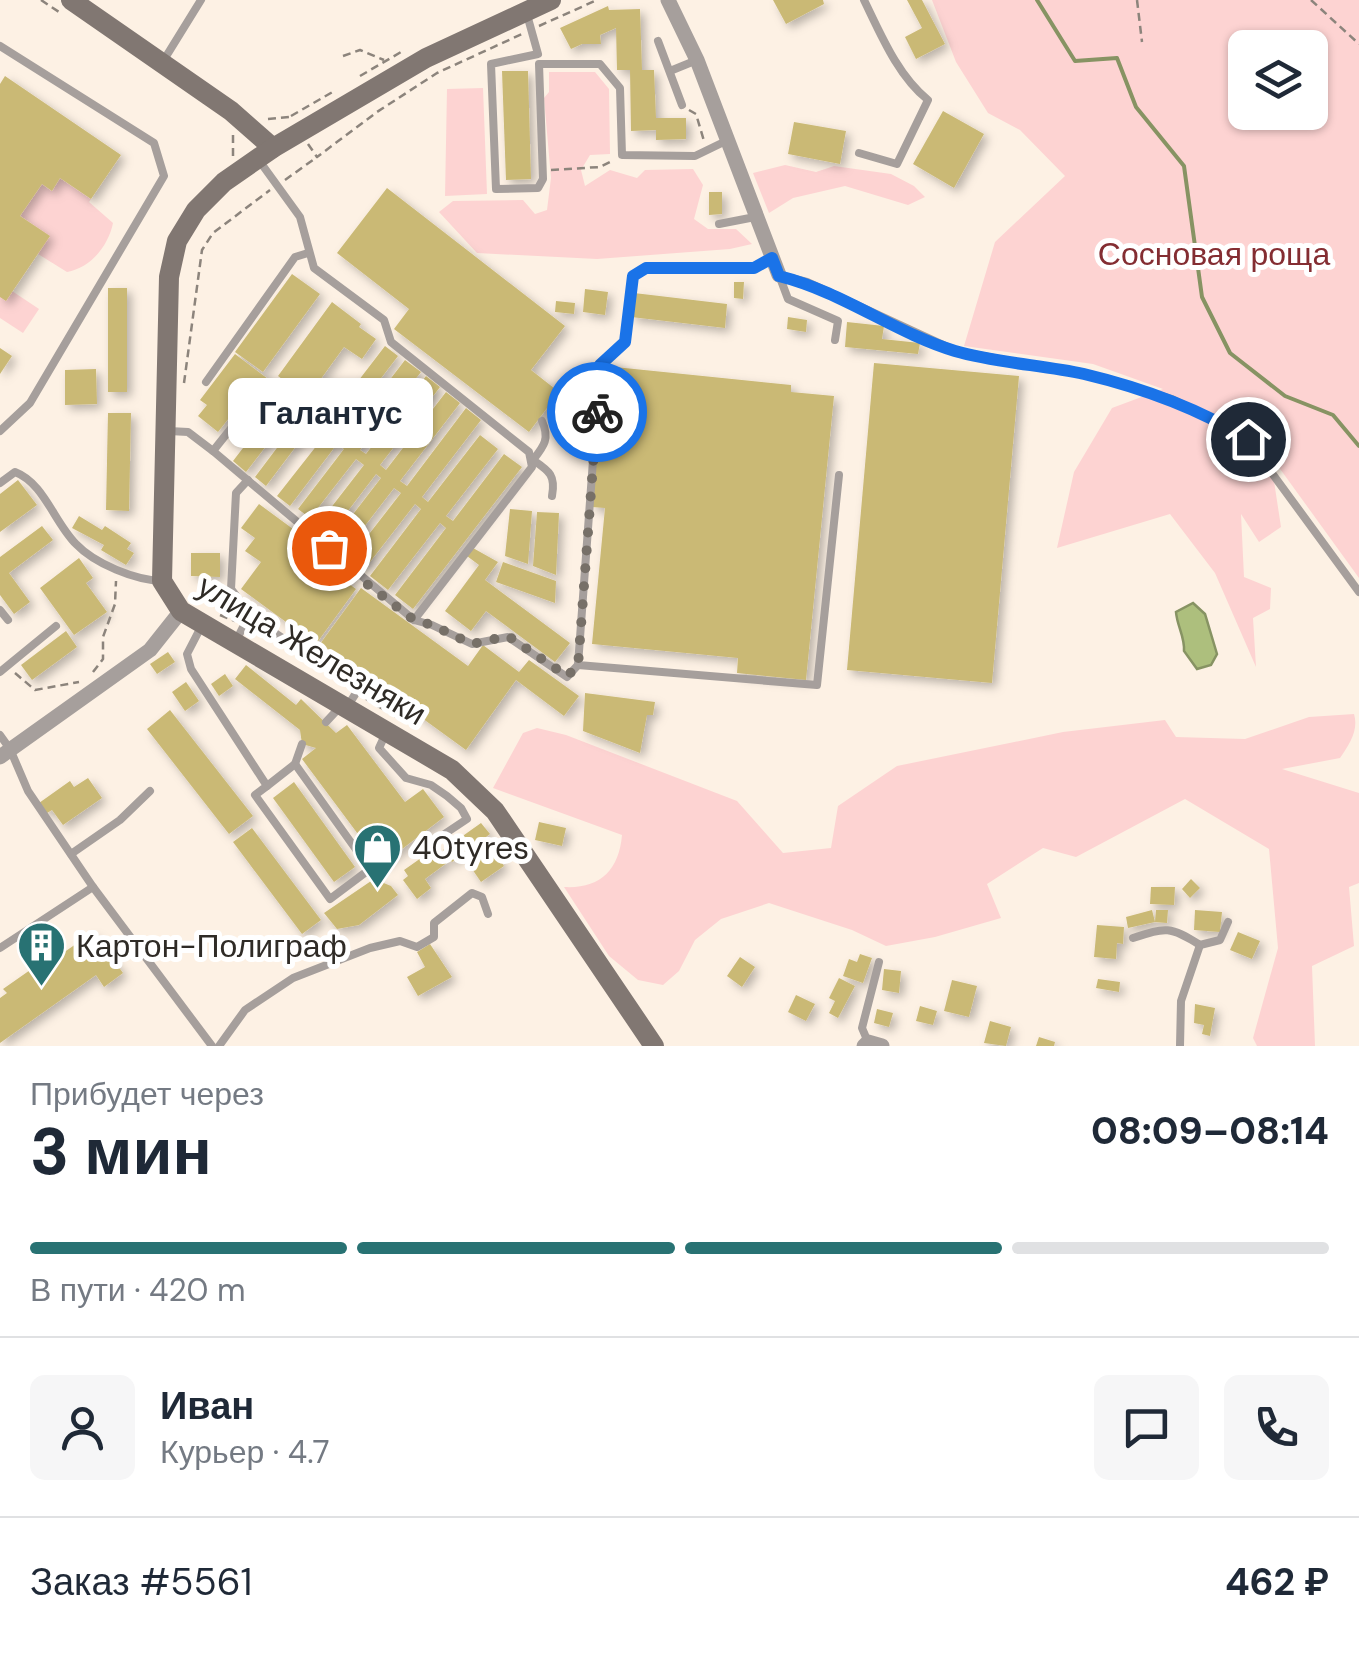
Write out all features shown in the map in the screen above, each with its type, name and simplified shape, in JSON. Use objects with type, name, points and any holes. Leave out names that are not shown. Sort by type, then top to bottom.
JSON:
[{"type":"street","name":"улица Железняки","points":[[550,0],[426,58],[265,154],[224,182],[196,210],[176,241],[169,277],[162,582],[181,611],[202,625],[452,770],[495,811],[654,1046]]},
{"type":"street","points":[[668,0],[697,60],[779,276]]},
{"type":"street","points":[[64,6],[162,63],[231,111],[265,154]]},
{"type":"street","points":[[3,747],[150,650],[181,611]]},
{"type":"lane","points":[[162,63],[202,0]]},
{"type":"lane","points":[[859,154],[897,164],[928,100],[914,89],[864,0]]},
{"type":"lane","points":[[526,11],[538,59],[542,170],[538,188],[496,189],[491,64],[538,59],[600,64],[620,88],[622,155],[695,156],[728,140]]},
{"type":"lane","points":[[658,41],[682,105]]},
{"type":"lane","points":[[0,46],[154,143],[164,176],[30,403],[0,431]]},
{"type":"lane","points":[[670,71],[697,60]]},
{"type":"lane","points":[[265,154],[278,185],[306,230],[314,268],[384,320],[391,342],[551,472],[555,481],[552,496]]},
{"type":"lane","points":[[719,224],[755,217]]},
{"type":"lane","points":[[206,382],[295,257],[308,253]]},
{"type":"lane","points":[[166,431],[188,432],[214,451],[414,620],[472,644],[508,636],[567,676],[578,666],[600,365],[625,342],[633,276],[646,268],[754,268],[772,258]]},
{"type":"lane","points":[[779,276],[788,299],[838,320],[835,340]]},
{"type":"lane","points":[[779,276],[807,282],[956,351],[1130,386],[1172,399],[1221,423],[1248,439],[1359,592]]},
{"type":"lane","points":[[214,451],[252,402]]},
{"type":"lane","points":[[414,620],[532,467],[546,444],[547,432],[542,422]]},
{"type":"lane","points":[[0,482],[15,472],[28,477],[77,545],[139,580],[162,582]]},
{"type":"lane","points":[[578,666],[817,685],[840,475]]},
{"type":"lane","points":[[248,480],[236,493],[231,590],[254,620],[354,686],[356,693],[326,722]]},
{"type":"lane","points":[[0,610],[8,620]]},
{"type":"lane","points":[[234,643],[243,627],[254,620]]},
{"type":"lane","points":[[202,625],[187,654],[191,669],[266,786]]},
{"type":"lane","points":[[0,672],[56,626]]},
{"type":"lane","points":[[388,731],[379,748],[406,778],[448,796],[467,819],[434,840]]},
{"type":"lane","points":[[295,764],[370,869],[330,898],[255,795],[295,764],[302,744]]},
{"type":"lane","points":[[3,747],[28,792],[71,854],[215,1046],[245,1010],[292,978],[370,948],[400,941],[417,947],[434,937],[434,924],[472,893],[482,897],[488,914]]},
{"type":"lane","points":[[71,854],[120,820],[150,791]]},
{"type":"lane","points":[[0,948],[94,886]]},
{"type":"lane","points":[[1133,938],[1164,928],[1200,945],[1220,940],[1228,922]]},
{"type":"lane","points":[[1180,1046],[1181,1001],[1200,945]]},
{"type":"lane","points":[[871,1045],[862,1028],[879,962]]},
{"type":"path","points":[[41,0],[64,6]]},
{"type":"path","points":[[1137,0],[1142,42]]},
{"type":"path","points":[[1311,0],[1359,44]]},
{"type":"path","points":[[343,56],[360,50],[386,60]]},
{"type":"path","points":[[682,105],[696,114],[708,152]]},
{"type":"path","points":[[226,127],[233,135],[234,154],[229,168]]},
{"type":"path","points":[[542,170],[600,167],[622,155]]},
{"type":"path","points":[[183,395],[202,250],[213,233],[316,157]]},
{"type":"path","points":[[8,665],[34,690],[86,680],[103,659],[102,637],[115,604],[116,569]]},
{"type":"green space","name":"Сосновая роща","points":[[932,0],[1359,0],[1359,578],[1270,455],[1281,527],[1259,542],[1241,514],[1244,577],[1271,588],[1270,609],[1253,618],[1256,667],[1215,573],[1170,514],[1057,548],[1074,472],[1112,408],[1163,389],[1093,364],[964,346],[995,242],[1065,176],[1020,130],[988,113],[956,62]]},
{"type":"green space","points":[[549,72],[595,72],[609,89],[610,154],[590,155],[581,170],[585,186],[610,170],[637,178],[645,170],[693,169],[703,185],[694,219],[708,229],[736,229],[752,244],[597,259],[477,253],[439,212],[453,201],[523,200],[535,214],[547,210],[551,178],[544,98],[549,92]]},
{"type":"green space","points":[[483,88],[487,194],[445,196],[447,89]]},
{"type":"green space","points":[[785,165],[816,172],[834,166],[891,174],[925,197],[908,205],[845,186],[793,198],[769,213],[753,173]]},
{"type":"green space","points":[[60,178],[91,199],[89,202],[113,223],[97,255],[67,272],[38,254],[49,236],[20,216],[42,184],[52,191]]},
{"type":"green space","points":[[12,291],[39,309],[23,333],[0,318],[0,297]]},
{"type":"green space","points":[[1354,714],[1354,732],[1340,758],[1282,769],[1359,793],[1359,883],[1349,887],[1354,946],[1312,966],[1315,1046],[1257,1046],[1253,1038],[1278,948],[1269,849],[1185,799],[1076,857],[1043,848],[987,884],[1001,918],[886,946],[852,930],[769,903],[721,919],[695,940],[679,971],[663,985],[638,980],[609,956],[564,887],[587,885],[605,875],[617,859],[622,835],[493,788],[523,733],[537,728],[566,735],[737,801],[783,853],[831,848],[838,806],[897,766],[1063,732],[1165,720],[1176,737],[1245,739],[1309,717]]},
{"type":"shaded area","points":[[1193,603],[1205,614],[1217,654],[1211,665],[1197,669],[1184,651],[1176,612]]},
{"type":"building","points":[[773,0],[823,0],[824,4],[786,24]]},
{"type":"building","points":[[907,0],[922,0],[945,44],[916,59],[905,37],[922,28]]},
{"type":"building","points":[[608,6],[609,10],[640,9],[642,70],[654,70],[656,118],[686,118],[686,139],[656,140],[656,130],[631,131],[630,70],[617,70],[616,28],[600,35],[601,44],[582,44],[571,49],[560,28]]},
{"type":"building","points":[[502,71],[528,71],[531,179],[506,180]]},
{"type":"building","points":[[5,76],[121,155],[91,199],[60,178],[52,191],[42,184],[20,216],[50,236],[6,301],[0,297],[0,84]]},
{"type":"building","points":[[943,111],[984,134],[954,188],[913,164]]},
{"type":"building","points":[[794,122],[846,131],[840,164],[788,154]]},
{"type":"building","points":[[387,188],[565,326],[531,370],[559,392],[529,432],[394,329],[409,309],[337,253]]},
{"type":"building","points":[[709,192],[722,192],[722,214],[709,215]]},
{"type":"building","points":[[292,274],[320,294],[263,372],[235,352]]},
{"type":"building","points":[[734,282],[744,282],[743,299],[734,298]]},
{"type":"building","points":[[108,288],[127,288],[127,392],[108,392]]},
{"type":"building","points":[[585,289],[608,292],[605,315],[583,312]]},
{"type":"building","points":[[634,293],[727,304],[725,328],[631,317]]},
{"type":"building","points":[[556,301],[575,303],[574,314],[555,312]]},
{"type":"building","points":[[332,302],[376,339],[362,359],[344,347],[307,398],[278,376]]},
{"type":"building","points":[[788,317],[807,320],[806,332],[787,329]]},
{"type":"building","points":[[847,322],[884,326],[882,339],[920,343],[918,354],[845,347]]},
{"type":"building","points":[[385,346],[398,356],[339,433],[345,438],[405,360],[421,372],[360,450],[366,454],[426,376],[440,387],[380,465],[386,470],[446,392],[460,403],[400,481],[407,486],[466,408],[481,420],[422,497],[428,502],[480,435],[498,449],[446,516],[453,521],[504,454],[522,467],[413,609],[395,595],[446,528],[440,523],[388,590],[370,576],[421,509],[415,504],[366,567],[352,556],[401,493],[394,488],[347,549],[334,539],[381,478],[376,474],[328,537],[316,527],[364,465],[356,459],[310,518],[298,509],[344,449],[337,444],[290,506],[277,496],[325,435],[312,425],[266,486],[255,477],[301,416],[293,411],[246,472],[233,461],[280,400],[257,382],[218,432],[198,416],[207,405],[200,400],[235,354],[326,423]]},
{"type":"building","points":[[0,348],[12,356],[0,374]]},
{"type":"building","points":[[874,363],[1019,376],[992,683],[847,670]]},
{"type":"building","points":[[605,366],[791,385],[791,392],[834,396],[806,680],[737,673],[738,658],[592,644],[605,508],[592,507]]},
{"type":"building","points":[[96,369],[97,404],[65,405],[65,370]]},
{"type":"building","points":[[108,413],[131,413],[129,511],[106,510]]},
{"type":"building","points":[[18,480],[37,505],[0,532],[0,494]]},
{"type":"building","points":[[259,504],[346,568],[339,577],[356,589],[316,644],[241,589],[261,562],[245,551],[255,538],[241,528]]},
{"type":"building","points":[[510,509],[532,511],[528,564],[505,556]]},
{"type":"building","points":[[537,512],[559,513],[556,575],[533,566]]},
{"type":"building","points":[[79,516],[102,530],[105,526],[131,543],[127,549],[134,553],[126,565],[101,550],[104,545],[72,528]]},
{"type":"building","points":[[42,526],[53,540],[9,573],[30,602],[14,614],[0,595],[0,557]]},
{"type":"building","points":[[473,548],[498,562],[485,580],[570,643],[555,662],[486,611],[471,631],[445,611],[479,565],[467,556]]},
{"type":"building","points":[[191,553],[220,553],[220,577],[191,576]]},
{"type":"building","points":[[79,558],[93,578],[86,583],[107,612],[74,635],[40,588]]},
{"type":"building","points":[[503,562],[556,581],[555,603],[496,582]]},
{"type":"building","points":[[361,588],[468,666],[483,645],[519,672],[529,660],[579,696],[564,716],[516,680],[466,750],[320,644]]},
{"type":"building","points":[[66,631],[77,647],[32,680],[21,665]]},
{"type":"building","points":[[168,652],[175,662],[157,674],[150,664]]},
{"type":"building","points":[[246,665],[296,705],[301,699],[336,733],[347,725],[405,802],[423,789],[444,817],[381,865],[302,759],[316,748],[302,744],[300,730],[235,679]]},
{"type":"building","points":[[225,674],[233,686],[219,696],[211,684]]},
{"type":"building","points":[[186,682],[199,701],[185,711],[172,692]]},
{"type":"building","points":[[585,693],[655,702],[653,715],[647,715],[640,753],[583,731]]},
{"type":"building","points":[[170,710],[253,816],[229,834],[147,729]]},
{"type":"building","points":[[88,778],[102,798],[63,825],[52,810],[47,813],[39,803],[70,781],[74,787]]},
{"type":"building","points":[[294,782],[355,867],[334,882],[273,798]]},
{"type":"building","points":[[539,822],[566,828],[562,846],[535,840]]},
{"type":"building","points":[[481,823],[490,834],[452,862],[443,850]]},
{"type":"building","points":[[252,828],[321,920],[302,934],[233,842]]},
{"type":"building","points":[[492,848],[504,866],[481,882],[468,863]]},
{"type":"building","points":[[431,851],[436,856],[441,852],[448,862],[425,879],[431,888],[417,899],[403,880],[408,876],[404,870]]},
{"type":"building","points":[[374,879],[391,886],[398,895],[359,925],[337,929],[324,913]]},
{"type":"building","points":[[1191,879],[1200,888],[1190,898],[1182,889]]},
{"type":"building","points":[[1151,887],[1175,887],[1174,905],[1150,904]]},
{"type":"building","points":[[1152,910],[1155,922],[1128,928],[1126,917]]},
{"type":"building","points":[[1156,910],[1168,910],[1167,923],[1155,922]]},
{"type":"building","points":[[1195,910],[1222,912],[1220,932],[1194,930]]},
{"type":"building","points":[[1097,925],[1124,927],[1123,944],[1117,943],[1116,959],[1094,957]]},
{"type":"building","name":"Картон-Полиграф","points":[[93,932],[123,973],[104,987],[96,975],[0,1043],[0,998],[7,993],[3,989],[33,968],[36,972]]},
{"type":"building","points":[[1238,932],[1260,941],[1252,959],[1230,950]]},
{"type":"building","points":[[430,944],[452,977],[418,996],[407,977],[425,967],[417,952]]},
{"type":"building","points":[[860,954],[872,958],[863,983],[843,976],[849,959],[857,962]]},
{"type":"building","points":[[740,957],[755,967],[742,987],[727,976]]},
{"type":"building","points":[[884,969],[901,971],[899,993],[882,990]]},
{"type":"building","points":[[839,978],[855,986],[838,1018],[829,1013],[835,1001],[829,998]]},
{"type":"building","points":[[1098,979],[1120,982],[1119,992],[1096,988]]},
{"type":"building","points":[[952,980],[977,986],[969,1017],[944,1011]]},
{"type":"building","points":[[796,995],[815,1004],[806,1021],[788,1012]]},
{"type":"building","points":[[1195,1004],[1215,1008],[1210,1036],[1202,1034],[1204,1025],[1194,1023]]},
{"type":"building","points":[[920,1006],[937,1011],[933,1025],[916,1021]]},
{"type":"building","points":[[877,1009],[893,1013],[889,1027],[874,1023]]},
{"type":"building","points":[[990,1021],[1011,1027],[1006,1046],[984,1043]]},
{"type":"building","points":[[1039,1037],[1055,1042],[1054,1046],[1036,1046]]},
{"type":"waterway","points":[[1037,0],[1075,61],[1117,58],[1136,107],[1184,166],[1202,297],[1230,353],[1285,396],[1333,415],[1359,446]]},
{"type":"way so far","points":[[329,548],[356,570],[363,581],[414,620],[472,644],[508,636],[567,676],[578,666],[597,412]]},
{"type":"place","name":"Галантус","points":[[329,548]]},
{"type":"place","name":"40tyres","points":[[377,890]]},
{"type":"place","name":"Картон-Полиграф","points":[[41,988]]},
{"type":"route","points":[[597,412],[600,365],[625,342],[633,276],[646,268],[754,268],[772,258],[779,276],[807,282],[932,342],[956,351],[1083,374],[1172,399],[1248,439]]}]
